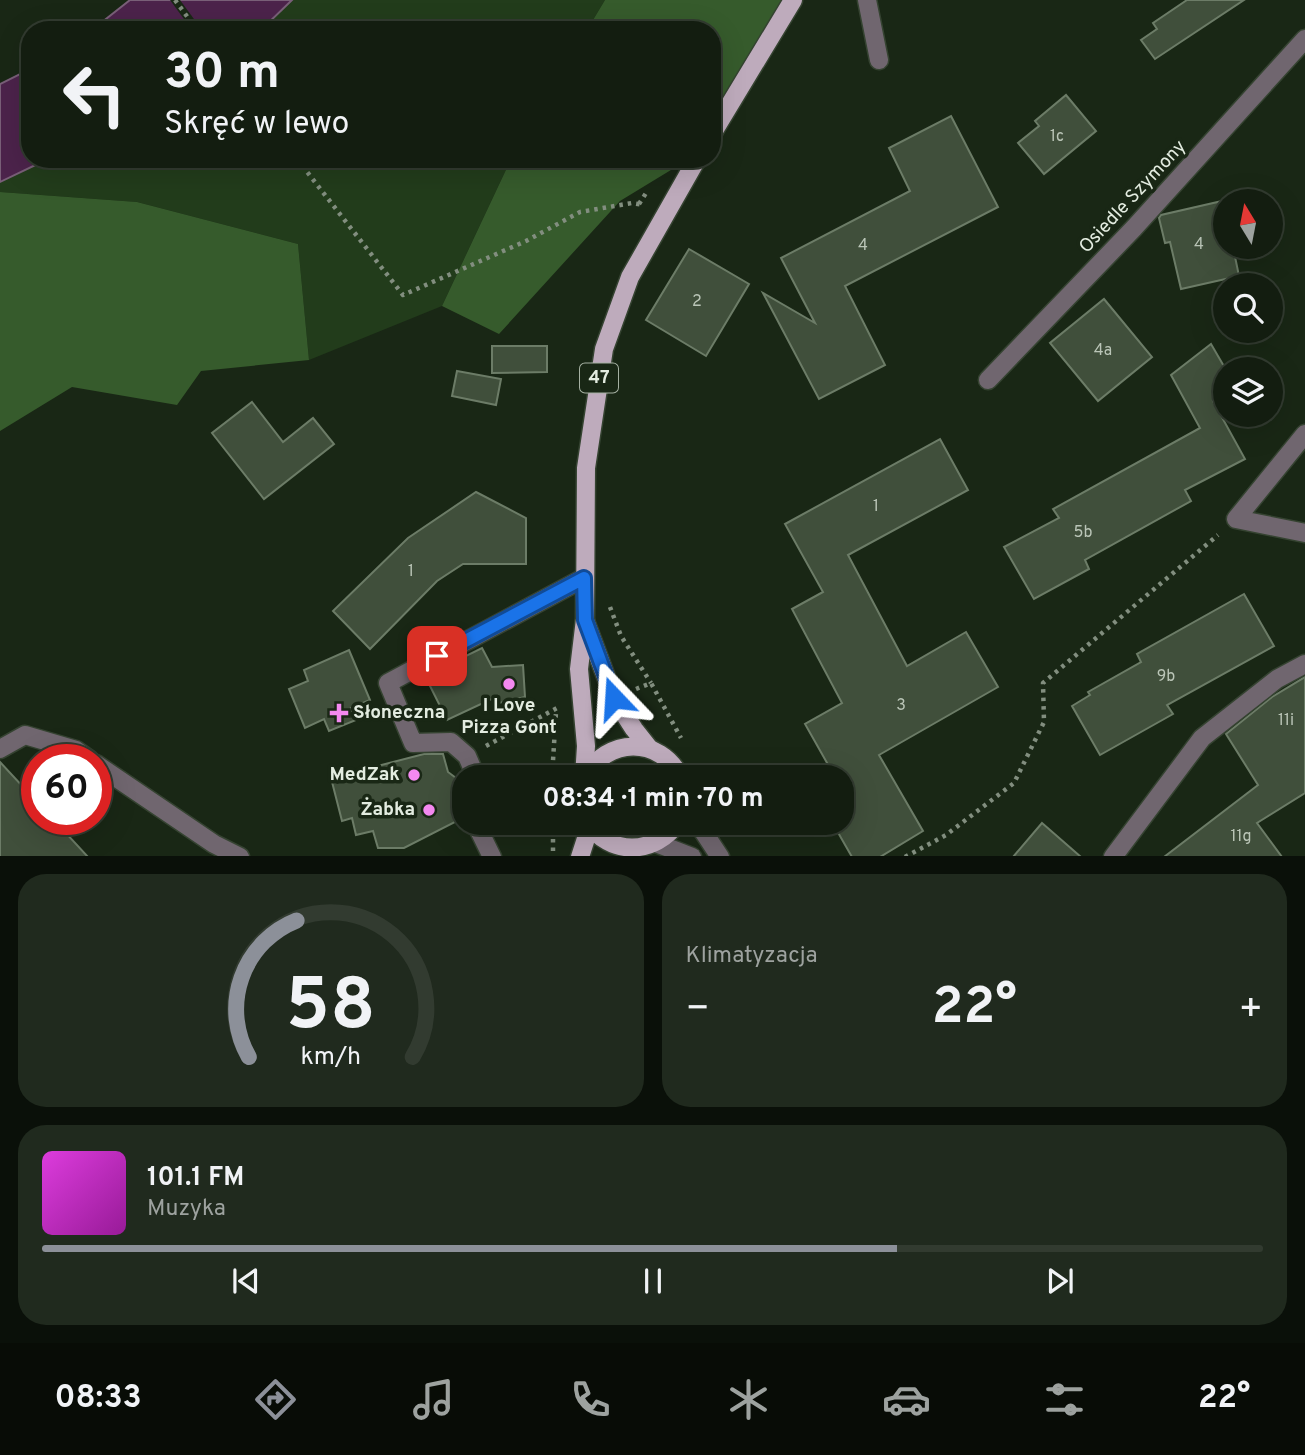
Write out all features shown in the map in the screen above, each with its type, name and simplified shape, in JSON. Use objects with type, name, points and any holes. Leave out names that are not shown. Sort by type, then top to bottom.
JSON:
[{"type":"main road","points":[[721,119],[793,0]]},
{"type":"main road","name":"47","points":[[585,765],[579,669],[585,620],[586,468],[604,349],[631,277],[692,168]]},
{"type":"main road","name":"47","points":[[585,620],[614,698],[649,748]]},
{"type":"main road","name":"47","points":[[594,765],[610,751],[623,747],[649,748],[661,754],[672,765]]},
{"type":"main road","points":[[580,856],[586,835]]},
{"type":"main road","points":[[601,835],[628,853],[656,843],[666,835]]},
{"type":"street","points":[[867,0],[879,60]]},
{"type":"street","name":"Osiedle Szymony","points":[[988,380],[1134,228],[1305,39]]},
{"type":"street","points":[[1305,435],[1236,519],[1305,533]]},
{"type":"street","points":[[471,765],[467,756],[451,742],[414,743],[388,682],[584,578]]},
{"type":"street","points":[[1113,856],[1202,738],[1277,679],[1305,664]]},
{"type":"street","points":[[0,750],[25,735],[56,744]]},
{"type":"street","points":[[112,775],[214,844],[240,856]]},
{"type":"street","points":[[482,835],[492,856]]},
{"type":"street","points":[[706,835],[720,856]]},
{"type":"street","points":[[656,843],[692,856]]},
{"type":"path","points":[[175,0],[190,21]]},
{"type":"path","points":[[304,168],[403,295],[526,241],[580,212],[632,203],[669,208]]},
{"type":"path","points":[[905,856],[946,835],[1014,782],[1044,722],[1043,683],[1236,519]]},
{"type":"path","points":[[609,605],[621,636],[651,683]]},
{"type":"path","points":[[467,756],[557,708]]},
{"type":"path","points":[[553,835],[554,856]]},
{"type":"green space","points":[[292,0],[605,0],[592,21],[270,21]]},
{"type":"green space","points":[[605,0],[786,0],[721,105],[721,21],[592,21]]},
{"type":"green space","points":[[29,168],[507,168],[442,306],[309,360],[298,244],[137,202],[0,192],[0,182]]},
{"type":"green space","points":[[507,168],[674,168],[620,201],[499,334],[442,306]]},
{"type":"green space","points":[[0,192],[137,202],[298,244],[309,360],[201,371],[177,405],[72,387],[0,431]]},
{"type":"shaded area","points":[[130,0],[292,0],[270,21],[103,21]]},
{"type":"shaded area","points":[[21,74],[21,168],[29,168],[0,182],[0,84]]},
{"type":"pier","points":[[170,0],[180,0],[195,21],[185,21]]},
{"type":"building","points":[[1187,0],[1244,0],[1155,59],[1141,40],[1157,29],[1153,23]]},
{"type":"building","points":[[1066,95],[1096,131],[1044,174],[1018,143],[1039,126],[1035,121]]},
{"type":"building","points":[[951,116],[998,207],[845,286],[885,365],[819,399],[763,293],[815,323],[781,258],[910,191],[889,148]]},
{"type":"building","points":[[1213,203],[1213,259],[1235,259],[1238,273],[1213,273],[1213,282],[1181,289],[1170,242],[1165,243],[1159,218],[1161,215]]},
{"type":"building","points":[[689,249],[749,284],[706,356],[646,320]]},
{"type":"building","points":[[1104,299],[1152,357],[1098,401],[1050,343]]},
{"type":"building","points":[[1211,344],[1219,357],[1213,357],[1213,427],[1227,427],[1245,459],[1185,490],[1191,501],[1085,560],[1089,569],[1034,599],[1004,547],[1059,518],[1053,509],[1200,428],[1171,375]]},
{"type":"building","points":[[492,346],[547,346],[547,372],[492,373]]},
{"type":"building","points":[[457,371],[501,379],[496,405],[452,396]]},
{"type":"building","points":[[252,402],[283,442],[313,418],[334,444],[264,499],[212,433]]},
{"type":"building","points":[[940,439],[968,490],[848,555],[907,666],[966,632],[998,687],[879,755],[923,831],[882,856],[851,856],[839,835],[854,835],[854,765],[828,765],[805,724],[842,703],[792,609],[823,592],[785,524]]},
{"type":"building","points":[[476,492],[526,518],[526,564],[463,564],[437,581],[370,649],[333,611],[408,538]]},
{"type":"building","points":[[1244,594],[1274,646],[1167,705],[1173,714],[1100,755],[1072,706],[1090,695],[1088,692],[1141,662],[1137,654]]},
{"type":"building","points":[[482,648],[492,667],[523,665],[525,697],[499,703],[498,696],[447,720],[425,676]]},
{"type":"building","points":[[349,650],[370,700],[351,708],[356,720],[329,731],[324,719],[305,728],[289,689],[308,681],[304,670]]},
{"type":"building","points":[[1305,677],[1305,793],[1257,823],[1281,856],[1165,856],[1258,785],[1226,734],[1272,697]]},
{"type":"building","points":[[424,754],[443,754],[448,772],[452,775],[452,824],[404,848],[378,848],[373,831],[356,835],[352,818],[342,821],[331,778]]},
{"type":"building","points":[[0,762],[21,785],[21,835],[68,835],[87,856],[0,856]]},
{"type":"building","points":[[1042,823],[1080,856],[1014,856]]},
{"type":"place","name":"I Love Pizza Gont","points":[[509,684]]},
{"type":"place","name":"Słoneczna","points":[[339,713]]},
{"type":"place","name":"MedZak","points":[[414,775]]},
{"type":"place","name":"Żabka","points":[[429,810]]},
{"type":"route","points":[[437,656],[584,578],[585,620],[614,698]]}]
